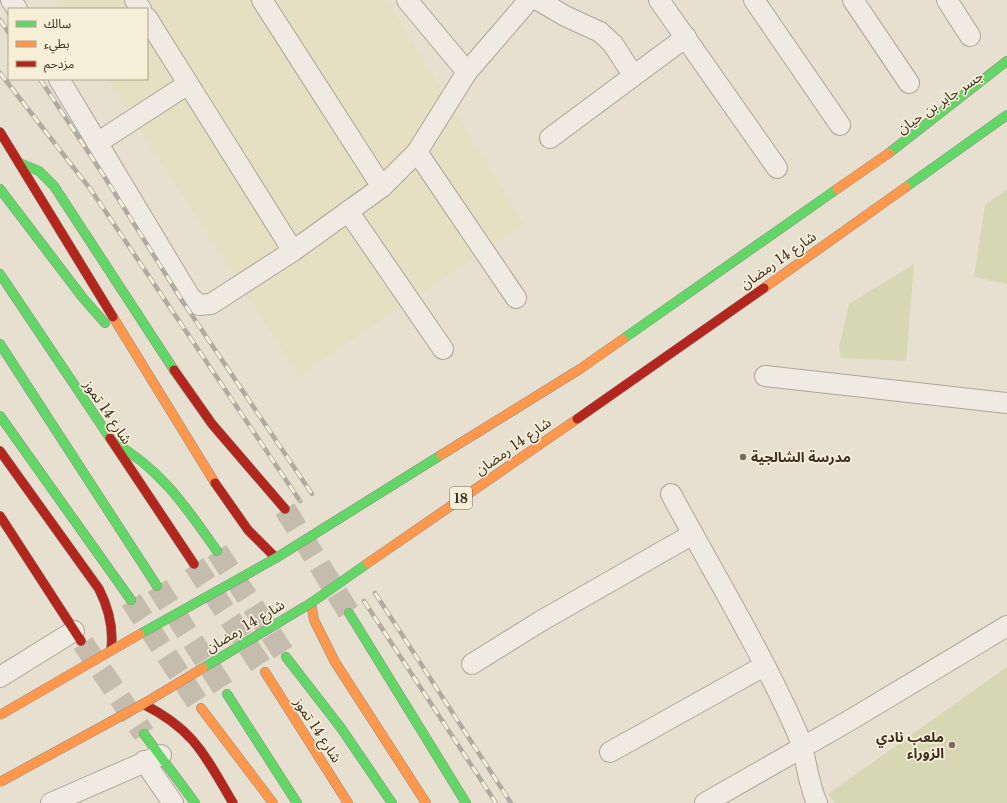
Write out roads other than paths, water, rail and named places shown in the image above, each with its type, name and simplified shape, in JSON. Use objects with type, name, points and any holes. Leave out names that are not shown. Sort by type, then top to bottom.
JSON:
[{"type":"main road","points":[[889,153],[1007,61]]},
{"type":"main road","name":"جسر جابر بن حيان","points":[[889,153],[1000,78]]},
{"type":"main road","points":[[906,187],[1007,115]]},
{"type":"main road","points":[[906,187],[1007,127]]},
{"type":"main road","points":[[0,132],[127,342],[230,505],[259,543],[276,558]]},
{"type":"main road","name":"شارع 14 رمضان","points":[[0,715],[110,650],[276,558],[580,368],[889,153]]},
{"type":"main road","points":[[19,162],[39,172],[54,186],[188,392],[212,424],[285,509]]},
{"type":"main road","name":"شارع 14 رمضان","points":[[0,782],[143,704],[311,603],[669,355],[906,187]]},
{"type":"main road","points":[[0,189],[83,298],[103,321],[127,342]]},
{"type":"main road","name":"شارع 14 تموز","points":[[0,274],[109,440],[194,564]]},
{"type":"main road","points":[[0,344],[157,586]]},
{"type":"main road","points":[[0,416],[131,600]]},
{"type":"main road","points":[[109,440],[129,449],[163,476],[217,551]]},
{"type":"main road","points":[[0,451],[94,581],[104,600],[111,619],[113,630],[110,650]]},
{"type":"main road","points":[[0,516],[78,636]]},
{"type":"main road","points":[[311,603],[314,620],[335,662],[426,803]]},
{"type":"main road","points":[[349,613],[466,803]]},
{"type":"main road","points":[[286,657],[341,728],[392,803]]},
{"type":"main road","name":"شارع 14 تموز","points":[[265,672],[348,803]]},
{"type":"main road","points":[[227,694],[296,803]]},
{"type":"main road","points":[[143,704],[174,721],[186,732],[201,752],[233,803]]},
{"type":"main road","points":[[201,708],[273,803]]},
{"type":"main road","points":[[144,734],[153,758],[195,803]]},
{"type":"street","points":[[262,0],[382,186]]},
{"type":"street","points":[[407,0],[467,72]]},
{"type":"street","points":[[60,80],[190,297],[199,305],[210,304],[293,251],[382,186],[417,152],[467,72],[529,0]]},
{"type":"street","points":[[538,0],[565,16],[600,32],[613,44],[634,75]]},
{"type":"street","points":[[659,0],[777,168]]},
{"type":"street","points":[[754,0],[840,125]]},
{"type":"street","points":[[852,0],[909,83]]},
{"type":"street","points":[[947,0],[970,36]]},
{"type":"street","points":[[148,20],[293,251]]},
{"type":"street","points":[[550,138],[686,37]]},
{"type":"street","points":[[97,142],[188,84]]},
{"type":"street","points":[[417,152],[516,298]]},
{"type":"street","points":[[348,211],[443,349]]},
{"type":"street","points":[[765,376],[1007,403]]},
{"type":"street","points":[[671,494],[764,666],[803,747],[810,787],[817,803]]},
{"type":"street","points":[[472,664],[541,621],[693,534]]},
{"type":"street","points":[[705,803],[847,722],[1007,626]]},
{"type":"street","points":[[0,677],[78,636]]},
{"type":"street","points":[[610,752],[764,666]]},
{"type":"street","points":[[51,803],[153,758],[173,803]]},
{"type":"tunnel","points":[[285,509],[349,613]]},
{"type":"tunnel","points":[[217,551],[286,657]]},
{"type":"tunnel","points":[[194,564],[265,672]]},
{"type":"tunnel","points":[[157,586],[227,694]]},
{"type":"tunnel","points":[[131,600],[201,708]]},
{"type":"tunnel","points":[[83,643],[144,734]]},
{"type":"railway","points":[[0,20],[8,32]]},
{"type":"railway","points":[[0,73],[91,190],[300,501]]},
{"type":"railway","points":[[41,80],[104,176],[183,302],[312,494]]},
{"type":"railway","points":[[375,593],[511,803]]},
{"type":"railway","points":[[364,601],[496,803]]},
{"type":"place","name":"مدرسة الشالجية","points":[[743,457]]},
{"type":"place","name":"ملعب نادي الزوراء","points":[[952,745]]}]
